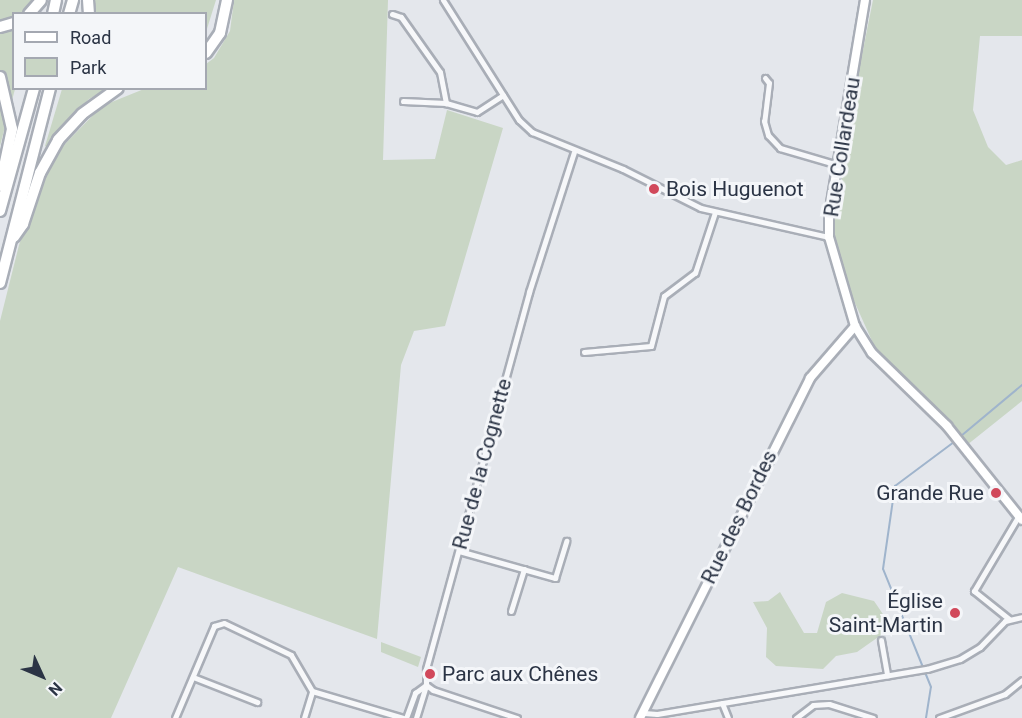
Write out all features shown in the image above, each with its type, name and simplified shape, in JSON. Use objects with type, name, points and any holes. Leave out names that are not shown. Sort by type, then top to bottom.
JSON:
[{"type":"highway","points":[[31,12],[41,0]]},
{"type":"highway","points":[[207,41],[216,24],[220,0]]},
{"type":"highway","points":[[207,52],[220,33],[227,0]]},
{"type":"highway","points":[[0,77],[12,129],[0,188],[1,206]]},
{"type":"highway","points":[[1,206],[32,90]]},
{"type":"highway","points":[[0,283],[49,90]]},
{"type":"highway","points":[[11,242],[23,225],[40,173],[58,140],[82,114],[115,90]]},
{"type":"street","points":[[443,0],[502,95],[519,120],[532,132],[574,152],[623,169],[715,212],[829,237]]},
{"type":"street","name":"Rue Collardeau","points":[[855,326],[829,237],[838,165],[866,0]]},
{"type":"street","points":[[392,15],[401,17],[440,72],[446,103]]},
{"type":"street","points":[[765,78],[769,83],[764,121],[768,135],[780,147],[838,165]]},
{"type":"street","points":[[403,101],[446,103],[477,112],[502,95]]},
{"type":"street","name":"Rue de la Cognette","points":[[416,718],[426,685],[426,669],[529,292],[574,152]]},
{"type":"street","points":[[584,352],[651,346],[664,296],[696,273],[715,212]]},
{"type":"street","points":[[855,326],[872,353],[947,426],[1020,518],[974,591],[1010,620]]},
{"type":"street","name":"Rue des Bordes","points":[[642,716],[810,378],[855,326]]},
{"type":"street","points":[[459,551],[555,578],[566,541]]},
{"type":"street","points":[[511,611],[524,569]]},
{"type":"street","points":[[642,716],[935,667],[981,646],[1010,620],[1022,617]]},
{"type":"street","points":[[176,718],[214,626],[224,623],[241,629],[291,655],[312,691],[404,718],[415,693],[426,685],[441,694],[517,718]]},
{"type":"street","points":[[881,640],[887,675]]},
{"type":"street","points":[[193,677],[257,702]]},
{"type":"street","points":[[939,718],[1005,694],[1022,680]]},
{"type":"street","points":[[304,718],[312,691]]},
{"type":"street","points":[[722,703],[728,718]]},
{"type":"street","points":[[796,718],[813,705],[829,704],[873,718]]},
{"type":"green space","points":[[0,0],[38,0],[35,12],[12,12],[12,90],[15,90],[0,146]]},
{"type":"green space","points":[[94,0],[216,0],[207,29],[207,12],[94,12]]},
{"type":"green space","points":[[234,0],[388,0],[383,160],[435,159],[447,110],[503,128],[445,326],[414,331],[401,365],[377,639],[178,567],[111,718],[0,718],[0,321],[19,245],[41,182],[59,150],[102,106],[142,90],[207,90],[207,63],[214,58],[230,31]]},
{"type":"green space","points":[[873,0],[1022,0],[1022,36],[980,36],[973,110],[988,147],[1006,165],[1022,160],[1022,401],[967,445],[922,392],[877,352],[850,292],[834,234],[832,205]]},
{"type":"green space","points":[[62,90],[105,90],[89,99],[72,116],[49,149],[45,146]]},
{"type":"green space","points":[[780,592],[804,633],[817,633],[826,602],[842,593],[874,601],[889,623],[884,633],[857,652],[836,656],[823,669],[776,666],[766,657],[767,628],[753,602],[768,601]]},
{"type":"green space","points":[[381,642],[421,657],[418,667],[381,652]]},
{"type":"waterway","points":[[961,436],[1022,385]]},
{"type":"waterway","points":[[926,718],[931,687],[883,569],[895,486],[954,442]]},
{"type":"place","name":"Bois Huguenot","points":[[654,189]]},
{"type":"place","name":"Grande Rue","points":[[996,493]]},
{"type":"place","name":"Église Saint-Martin","points":[[955,613]]},
{"type":"place","name":"Parc aux Chênes","points":[[430,674]]}]
